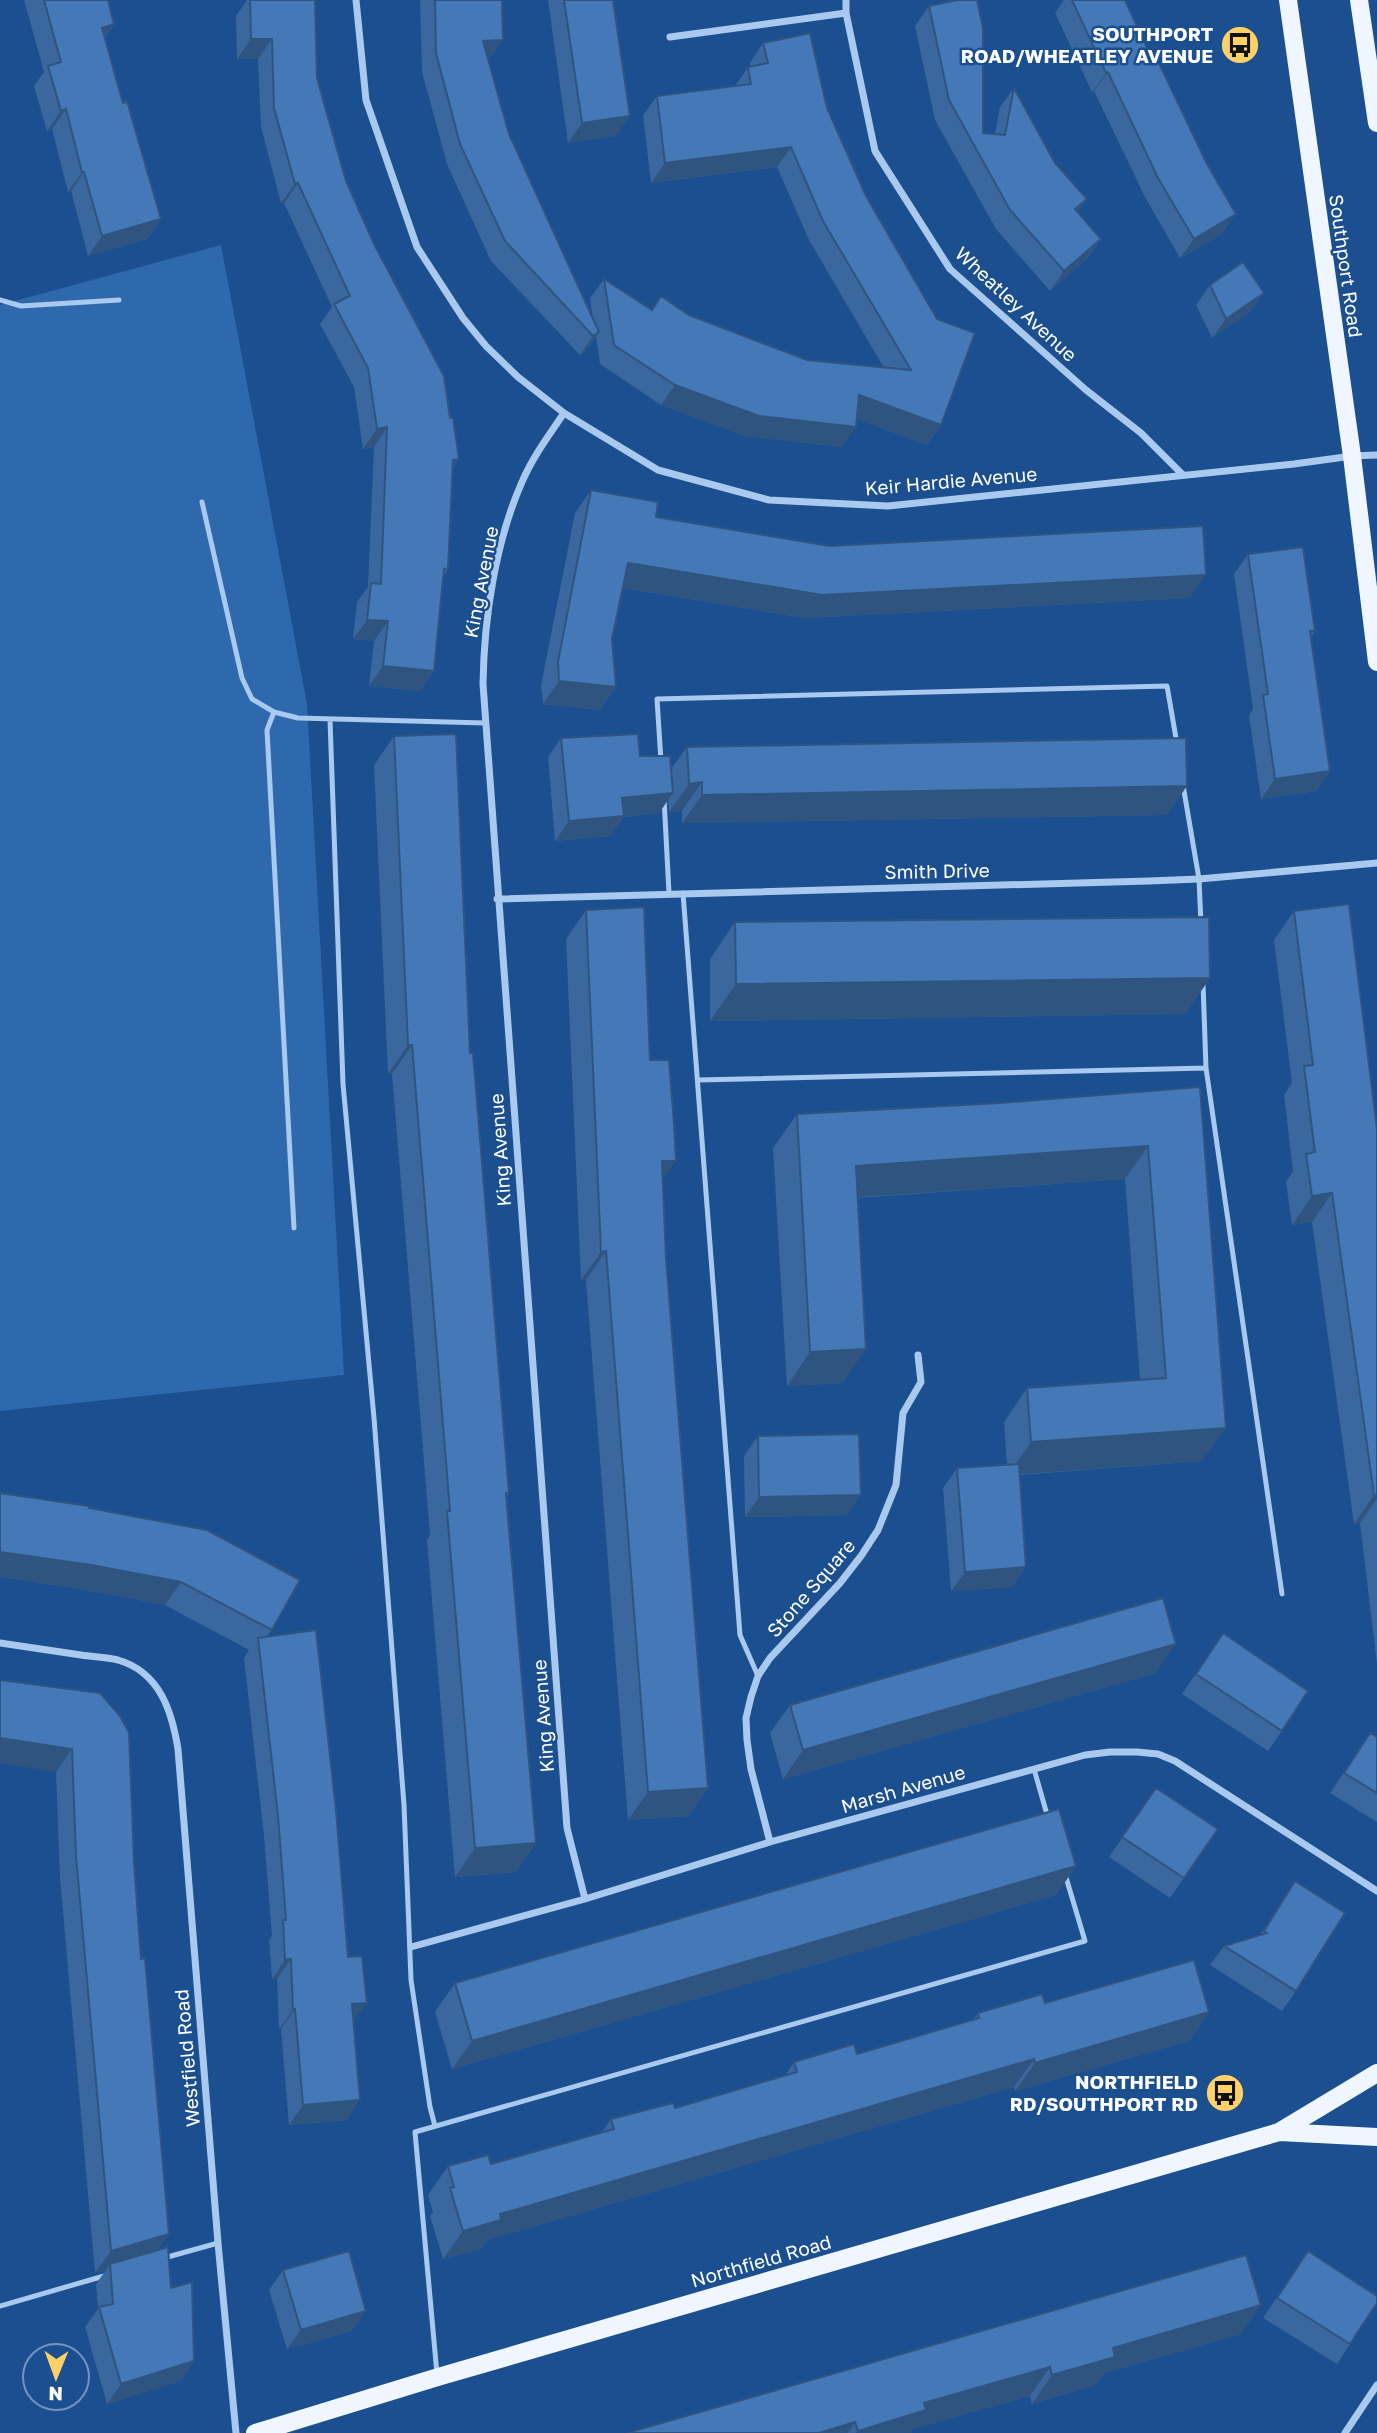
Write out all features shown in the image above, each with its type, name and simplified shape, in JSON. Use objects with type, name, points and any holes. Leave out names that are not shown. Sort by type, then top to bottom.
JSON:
[{"type":"main road","name":"Southport Road","points":[[1287,0],[1352,456],[1377,662]]},
{"type":"main road","points":[[1360,0],[1377,123]]},
{"type":"main road","name":"Northfield Road","points":[[255,2433],[438,2377],[1279,2132],[1377,2073]]},
{"type":"main road","name":"Northfield Road","points":[[1279,2132],[1377,2137]]},
{"type":"street","name":"Keir Hardie Avenue","points":[[356,0],[366,100],[417,247],[463,318],[486,346],[518,377],[564,413],[658,470],[769,500],[888,506],[1377,455]]},
{"type":"street","name":"Wheatley Avenue","points":[[846,0],[846,13],[875,151],[950,269],[1086,390],[1141,433],[1183,475]]},
{"type":"street","points":[[670,37],[846,13]]},
{"type":"street","name":"King Avenue","points":[[564,413],[522,482],[498,562],[488,604],[484,645],[485,723],[567,1828],[585,1899]]},
{"type":"street","name":"Smith Drive","points":[[497,899],[1199,879],[1377,863]]},
{"type":"street","name":"Stone Square","points":[[770,1842],[751,1769],[747,1740],[746,1718],[758,1676],[770,1658],[840,1583],[878,1530],[896,1485],[903,1413],[921,1382],[918,1355]]},
{"type":"street","name":"Westfield Road","points":[[0,1643],[120,1661],[141,1671],[155,1685],[167,1704],[178,1749],[236,2433]]},
{"type":"street","name":"Marsh Avenue","points":[[411,1947],[585,1899],[770,1842],[1085,1755],[1110,1752],[1158,1754],[1175,1760],[1377,1891]]},
{"type":"street","points":[[1345,2433],[1377,2385]]},
{"type":"lane","points":[[0,300],[21,306],[118,300]]},
{"type":"lane","points":[[202,502],[242,678],[252,699],[274,712],[298,718],[485,723]]},
{"type":"lane","points":[[662,766],[657,699],[1167,686],[1178,751]]},
{"type":"lane","points":[[274,712],[267,730],[294,1228]]},
{"type":"lane","points":[[331,720],[343,1084],[377,1459],[404,1805],[411,1980],[435,2126]]},
{"type":"lane","points":[[1182,777],[1199,879],[1202,937]]},
{"type":"lane","points":[[663,793],[669,893]]},
{"type":"lane","points":[[683,892],[740,1635],[758,1676]]},
{"type":"lane","points":[[1203,976],[1206,1068],[1282,1594]]},
{"type":"lane","points":[[698,1080],[1206,1068]]},
{"type":"lane","points":[[1034,1769],[1050,1824]]},
{"type":"lane","points":[[438,2377],[415,2132],[1085,1941],[1061,1863]]},
{"type":"lane","points":[[154,2261],[218,2243]]},
{"type":"lane","points":[[0,2306],[116,2273]]},
{"type":"shaded area","points":[[221,245],[307,704],[344,1375],[0,1411],[0,305]]},
{"type":"building","points":[[44,0],[108,0],[114,24],[102,28],[123,103],[127,101],[161,219],[102,236],[66,109],[61,111],[48,66],[61,62]]},
{"type":"building","points":[[250,0],[315,0],[317,78],[346,181],[374,244],[444,376],[459,459],[453,460],[448,570],[444,569],[434,671],[383,666],[388,621],[367,620],[371,583],[381,584],[387,427],[377,429],[368,368],[334,304],[350,296],[298,183],[295,184],[274,108],[272,39],[251,39]]},
{"type":"building","points":[[435,0],[502,0],[503,40],[483,41],[509,134],[599,332],[593,336],[505,241],[460,144],[436,53]]},
{"type":"building","points":[[564,0],[613,0],[630,116],[582,123]]},
{"type":"building","points":[[957,0],[977,0],[983,28],[983,133],[1005,135],[1014,88],[1055,163],[1087,199],[1075,209],[1101,239],[1064,271],[1010,210],[949,100],[929,6]]},
{"type":"building","points":[[1072,0],[1125,0],[1152,59],[1156,57],[1207,164],[1236,214],[1194,239],[1158,178]]},
{"type":"building","points":[[810,33],[827,108],[866,196],[937,319],[975,333],[941,425],[859,395],[856,427],[759,416],[675,385],[614,345],[604,279],[652,310],[661,296],[689,315],[807,360],[911,370],[823,221],[791,147],[665,163],[657,96],[751,84],[748,67],[768,63],[763,43]]},
{"type":"building","points":[[1243,262],[1264,293],[1226,319],[1210,285]]},
{"type":"building","points":[[591,490],[658,502],[656,517],[830,546],[1203,526],[1206,575],[822,595],[628,563],[612,639],[616,687],[559,681],[558,662]]},
{"type":"building","points":[[1303,547],[1315,631],[1310,631],[1330,771],[1275,779],[1263,695],[1268,694],[1248,554]]},
{"type":"building","points":[[456,734],[470,1053],[473,1053],[536,1843],[475,1848],[412,1045],[408,1045],[394,736]]},
{"type":"building","points":[[638,734],[640,756],[670,756],[673,793],[622,798],[624,816],[569,821],[561,738]]},
{"type":"building","points":[[1186,738],[1187,786],[702,795],[702,782],[689,784],[687,747]]},
{"type":"building","points":[[1349,904],[1377,1129],[1377,1495],[1374,1495],[1332,1193],[1312,1196],[1306,1154],[1315,1152],[1304,1066],[1313,1065],[1294,911]]},
{"type":"building","points":[[644,907],[650,1060],[669,1060],[674,1124],[676,1161],[662,1161],[666,1258],[708,1788],[648,1792],[606,1251],[601,1252],[586,910]]},
{"type":"building","points":[[1209,917],[1210,978],[736,984],[735,922]]},
{"type":"building","points":[[1200,1087],[1226,1428],[1031,1442],[1027,1388],[1166,1378],[1148,1146],[856,1166],[866,1349],[810,1352],[797,1114],[1000,1103]]},
{"type":"building","points":[[859,1434],[861,1495],[759,1497],[758,1436]]},
{"type":"building","points":[[1019,1464],[1026,1567],[965,1572],[957,1468]]},
{"type":"building","points":[[0,1493],[89,1506],[207,1530],[300,1580],[272,1630],[181,1582],[0,1552]]},
{"type":"building","points":[[1163,1598],[1176,1644],[803,1750],[790,1705]]},
{"type":"building","points":[[316,1630],[336,1810],[348,1957],[362,1956],[367,2003],[352,2004],[360,2100],[303,2105],[295,2009],[293,2010],[291,1959],[285,1960],[283,1920],[286,1920],[278,1816],[258,1638]]},
{"type":"building","points":[[1223,1633],[1308,1691],[1282,1731],[1196,1674]]},
{"type":"building","points":[[0,1680],[100,1693],[120,1716],[129,1733],[141,1959],[145,1958],[169,2234],[111,2251],[76,1856],[72,1749],[0,1738]]},
{"type":"building","points":[[1370,1733],[1377,1737],[1377,1793],[1344,1773]]},
{"type":"building","points":[[1156,1788],[1218,1829],[1184,1878],[1122,1837]]},
{"type":"building","points":[[1059,1809],[1076,1866],[472,2041],[455,1983]]},
{"type":"building","points":[[1295,1881],[1345,1913],[1296,1991],[1224,1946],[1267,1933],[1264,1931]]},
{"type":"building","points":[[1194,1960],[1209,2012],[1035,2063],[1034,2059],[500,2214],[501,2220],[463,2231],[450,2188],[454,2187],[448,2166],[488,2155],[491,2164],[614,2129],[611,2119],[673,2103],[675,2108],[797,2072],[794,2062],[854,2044],[857,2054],[979,2018],[978,2013],[1042,1994],[1045,2003]]},
{"type":"building","points":[[168,2247],[171,2288],[192,2282],[194,2361],[121,2384],[99,2307],[113,2304],[110,2264]]},
{"type":"building","points":[[349,2251],[366,2311],[301,2330],[283,2270]]},
{"type":"building","points":[[1308,2251],[1377,2296],[1377,2303],[1350,2344],[1277,2298]]},
{"type":"building","points":[[1246,2255],[1261,2305],[1113,2348],[1115,2357],[1052,2375],[1050,2367],[924,2403],[926,2410],[858,2431],[855,2422],[819,2433],[627,2433]]},
{"type":"place","name":"SOUTHPORT ROAD/WHEATLEY AVENUE","points":[[1240,45]]},
{"type":"place","name":"NORTHFIELD RD/SOUTHPORT RD","points":[[1225,2093]]}]
